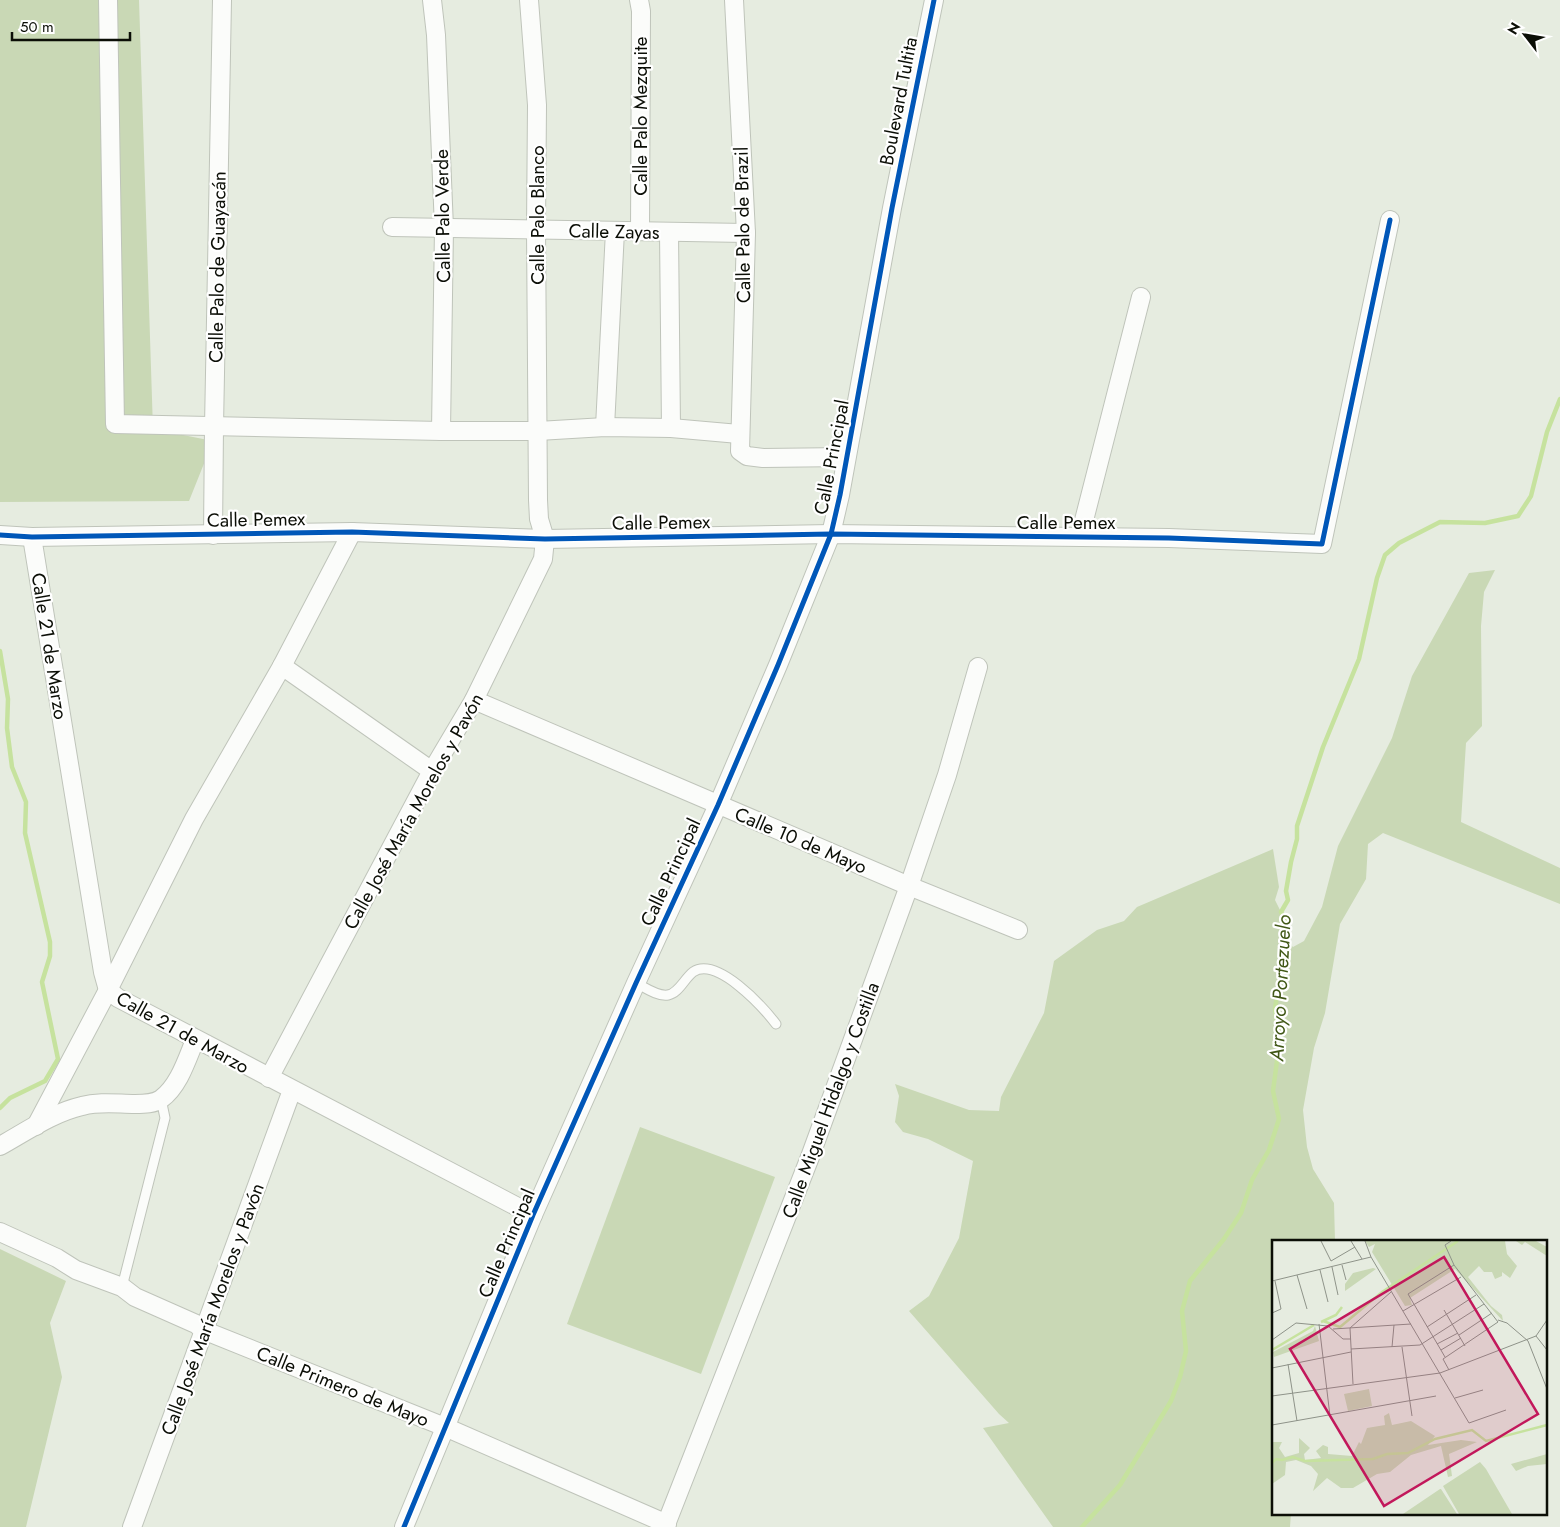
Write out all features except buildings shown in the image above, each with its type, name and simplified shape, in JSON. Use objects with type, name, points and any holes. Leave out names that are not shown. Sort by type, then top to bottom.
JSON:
[{"type":"street","points":[[108,0],[115,424],[441,432],[538,431],[605,427],[671,428],[740,442],[747,456],[763,458],[846,457]]},
{"type":"street","name":"Calle Palo de Guayacán","points":[[213,535],[222,0]]},
{"type":"street","name":"Calle Palo Verde","points":[[432,0],[436,35],[444,228],[441,432]]},
{"type":"street","name":"Calle Palo Blanco","points":[[529,0],[538,105],[536,230],[539,519],[545,539]]},
{"type":"street","name":"Calle Palo Mezquite","points":[[639,0],[641,11],[640,231]]},
{"type":"street","name":"Calle Palo de Brazil","points":[[734,0],[746,233],[740,442]]},
{"type":"street","name":"Boulevard Tultita","points":[[892,208],[934,0]]},
{"type":"street","name":"Calle Principal","points":[[404,1527],[533,1215],[636,983],[718,805],[831,534],[840,496],[892,208]]},
{"type":"street","name":"Calle Pemex","points":[[0,535],[32,537],[352,532],[545,539],[831,534],[1080,536],[1322,544],[1390,220]]},
{"type":"street","name":"Calle Zayas","points":[[392,227],[746,233]]},
{"type":"street","points":[[605,427],[615,231]]},
{"type":"street","points":[[669,232],[671,428]]},
{"type":"street","points":[[1080,536],[1141,297]]},
{"type":"street","points":[[36,1126],[108,990],[194,819],[282,666],[352,532]]},
{"type":"street","name":"Calle 21 de Marzo","points":[[32,537],[101,963],[108,990],[118,998],[195,1040],[533,1215]]},
{"type":"street","name":"Calle José María Morelos y Pavón","points":[[269,1078],[432,771],[474,700],[543,559],[545,539]]},
{"type":"street","points":[[282,666],[432,771]]},
{"type":"street","name":"Calle Miguel Hidalgo y Costilla","points":[[666,1526],[810,1157],[909,886],[947,775],[978,667]]},
{"type":"street","name":"Calle 10 de Mayo","points":[[474,700],[909,886],[1018,930]]},
{"type":"street","points":[[0,1146],[61,1112],[84,1105],[114,1102],[150,1104],[161,1099],[171,1089],[184,1067],[195,1040]]},
{"type":"street","name":"Calle José María Morelos y Pavón","points":[[132,1527],[292,1090]]},
{"type":"street","name":"Calle Primero de Mayo","points":[[0,1232],[57,1258],[76,1270],[122,1287],[135,1297],[196,1324],[203,1330],[445,1427],[666,1526]]},
{"type":"lane","points":[[636,983],[668,995],[675,992],[694,972],[700,969],[710,970],[742,988],[762,1006],[776,1024]]},
{"type":"lane","points":[[122,1287],[165,1118],[161,1099]]},
{"type":"green space","points":[[0,0],[139,0],[153,429],[213,441],[189,501],[0,502]]},
{"type":"green space","points":[[1495,570],[1484,592],[1481,626],[1482,726],[1466,743],[1461,822],[1560,868],[1560,904],[1383,833],[1368,844],[1366,879],[1340,924],[1325,1013],[1314,1048],[1303,1110],[1307,1147],[1313,1169],[1334,1203],[1335,1240],[1272,1240],[1272,1514],[1291,1514],[1290,1527],[1053,1527],[983,1428],[1009,1423],[909,1311],[929,1296],[959,1238],[973,1161],[928,1139],[903,1132],[895,1122],[899,1096],[895,1084],[969,1110],[999,1111],[1001,1097],[1044,1013],[1054,961],[1097,930],[1124,921],[1137,907],[1273,849],[1279,887],[1275,900],[1281,912],[1284,938],[1293,947],[1304,941],[1322,907],[1338,846],[1392,738],[1412,676],[1469,573]]},
{"type":"green space","points":[[640,1127],[775,1177],[701,1374],[567,1324]]},
{"type":"green space","points":[[0,1249],[66,1281],[50,1323],[62,1377],[26,1527],[0,1527]]},
{"type":"waterway","name":"Arroyo Portezuelo","points":[[1082,1527],[1120,1485],[1171,1401],[1180,1377],[1186,1351],[1182,1311],[1190,1281],[1224,1239],[1241,1213],[1252,1180],[1269,1150],[1279,1119],[1273,1091],[1277,1061],[1278,1030],[1275,1008],[1281,973],[1281,952],[1285,929],[1285,920],[1281,912],[1288,900],[1286,891],[1297,839],[1297,826],[1323,747],[1359,659],[1377,578],[1385,555],[1399,543],[1440,522],[1485,523],[1518,516],[1531,496],[1547,432],[1560,399]]},
{"type":"waterway","points":[[0,651],[8,699],[7,728],[12,767],[26,802],[25,833],[50,942],[50,956],[42,982],[58,1059],[45,1081],[10,1098],[0,1108]]},
{"type":"cycle path","points":[[404,1527],[533,1215],[636,983],[718,805],[831,534],[840,495],[892,208],[934,0]]},
{"type":"cycle path","points":[[0,535],[32,537],[352,532],[545,539],[831,534],[1169,538],[1322,544],[1390,220]]}]
